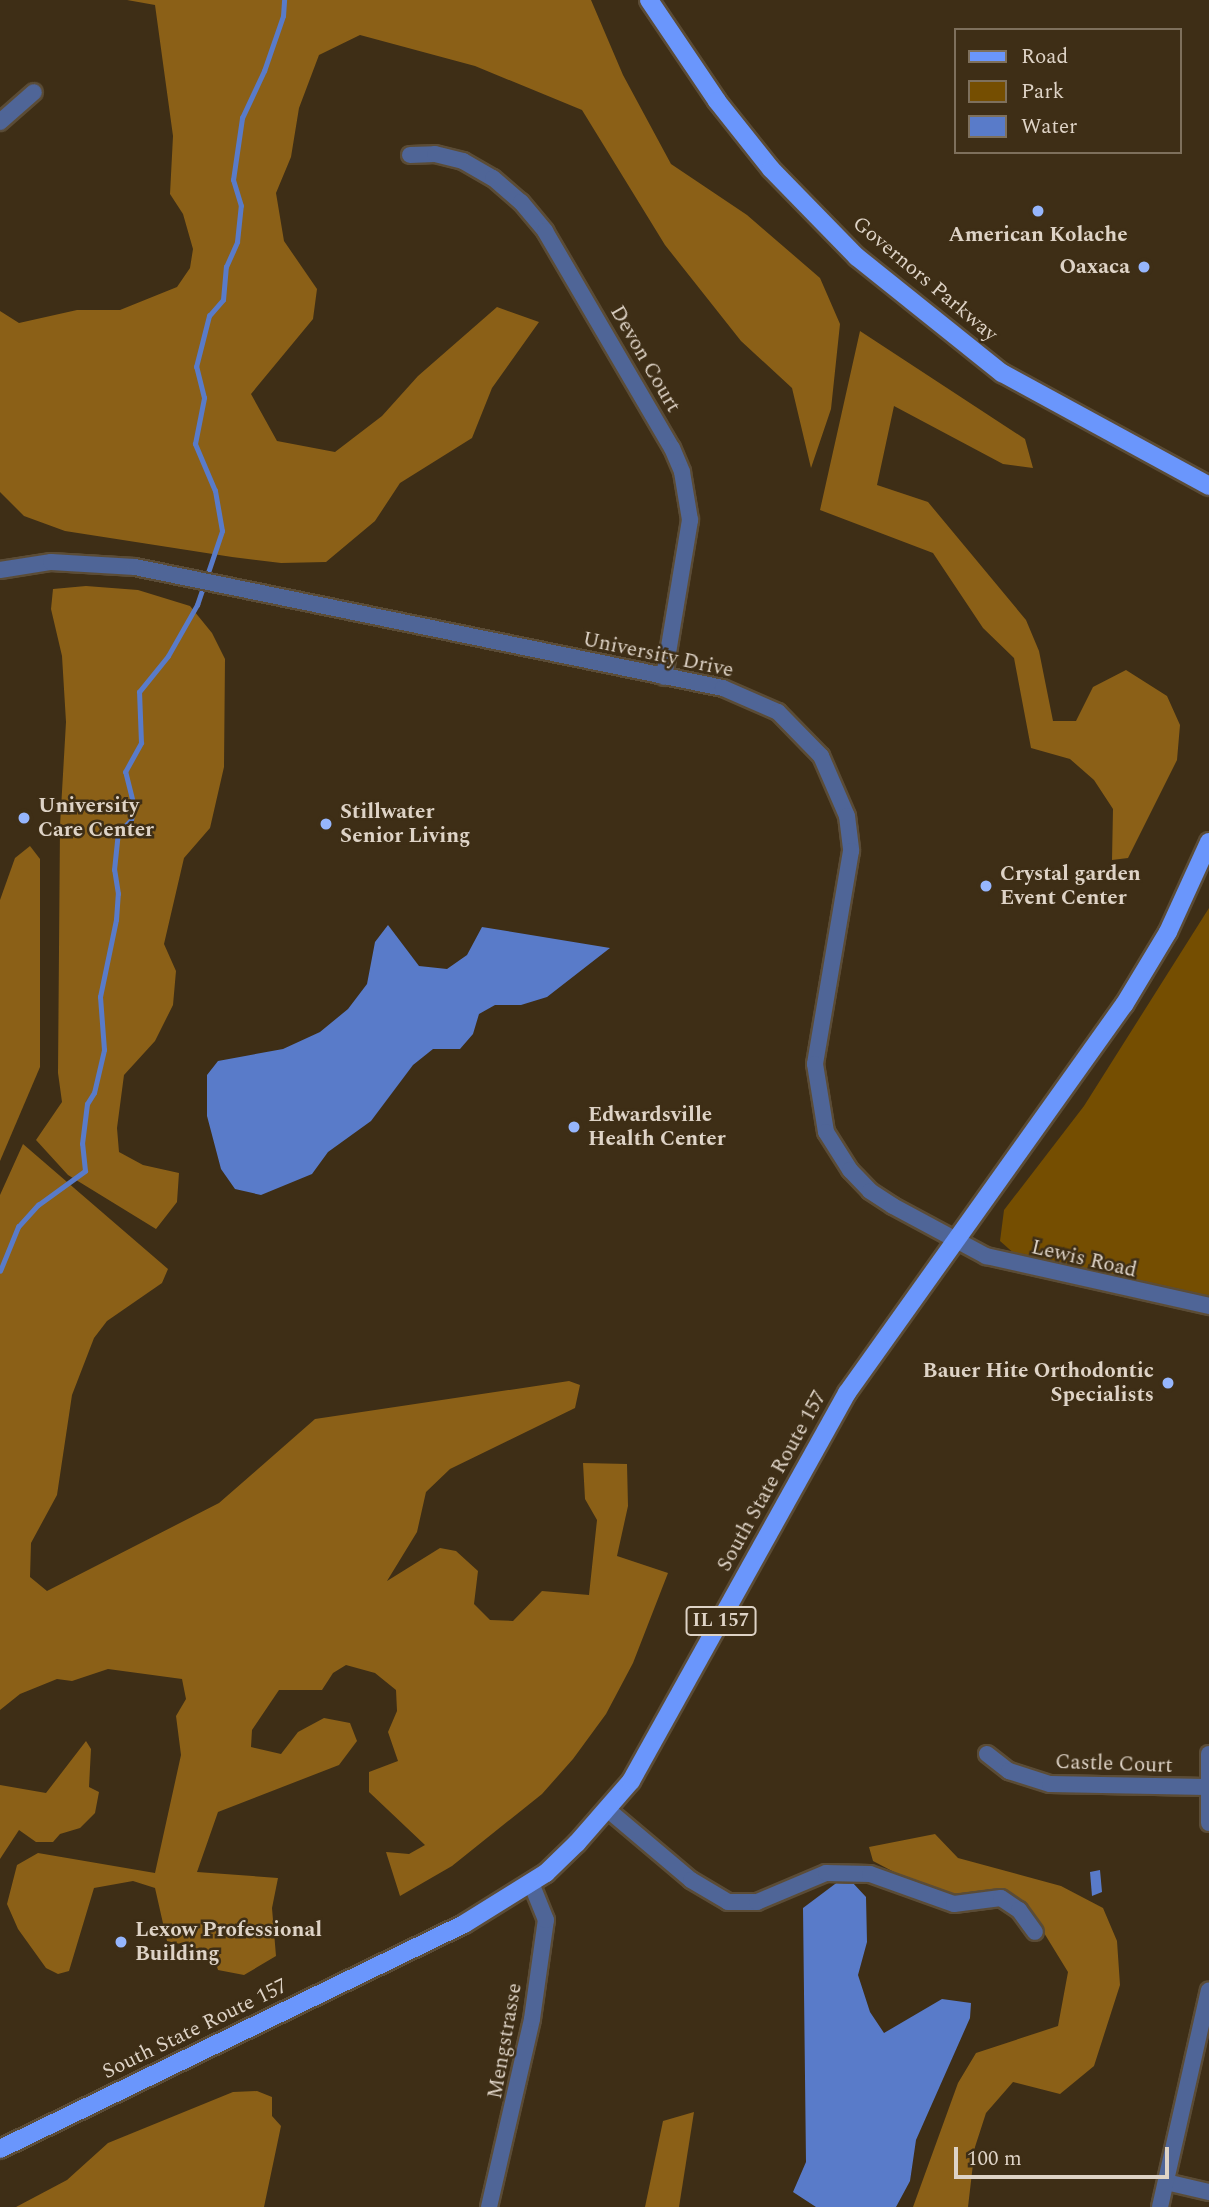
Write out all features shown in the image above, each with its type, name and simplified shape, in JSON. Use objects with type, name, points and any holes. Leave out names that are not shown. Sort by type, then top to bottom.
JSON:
[{"type":"main road","name":"Governors Parkway","points":[[649,0],[717,101],[771,169],[857,257],[1002,373],[1209,486]]},
{"type":"main road","name":"South State Route 157","points":[[0,2149],[437,1938],[531,1883],[577,1843],[631,1782],[847,1393],[956,1236],[1124,1005],[1168,932],[1209,842]]},
{"type":"street","points":[[0,122],[34,92]]},
{"type":"street","name":"Devon Court","points":[[410,155],[435,154],[463,161],[493,178],[521,202],[545,231],[673,448],[682,472],[690,520],[664,677]]},
{"type":"street","name":"University Drive","points":[[0,570],[51,562],[135,567],[738,692],[778,712],[805,735],[836,784],[851,851],[816,1064],[826,1132],[870,1191],[956,1236]]},
{"type":"street","name":"Lewis Road","points":[[956,1236],[986,1256],[1028,1268],[1209,1306]]},
{"type":"street","name":"Castle Court","points":[[987,1754],[1009,1771],[1050,1784],[1206,1787]]},
{"type":"street","points":[[1209,1754],[1206,1787],[1209,1823]]},
{"type":"street","points":[[607,1809],[699,1886],[728,1902],[757,1902],[826,1873],[870,1874],[954,1904],[1001,1898],[1019,1910],[1035,1932]]},
{"type":"street","name":"Mengstrasse","points":[[489,2207],[530,2030],[546,1920],[531,1883]]},
{"type":"street","points":[[1160,2207],[1209,1990]]},
{"type":"street","points":[[1166,2182],[1209,2192]]},
{"type":"green space","points":[[1209,908],[1209,1296],[1017,1256],[1000,1241],[1004,1210],[1084,1106]]},
{"type":"shaded area","points":[[127,0],[591,0],[623,75],[671,164],[747,215],[820,278],[840,324],[831,409],[811,468],[792,388],[741,341],[665,245],[582,110],[475,66],[360,35],[319,55],[299,108],[291,157],[276,193],[284,241],[317,289],[313,319],[251,394],[277,441],[335,452],[382,416],[418,376],[497,307],[539,322],[492,388],[472,438],[400,483],[375,521],[326,562],[281,563],[232,557],[65,531],[24,516],[0,492],[0,311],[19,323],[77,310],[120,310],[177,287],[190,268],[193,249],[183,214],[170,194],[173,136],[155,5]]},
{"type":"shaded area","points":[[860,331],[1025,439],[1033,468],[1003,464],[894,406],[877,485],[928,502],[1026,620],[1039,651],[1053,721],[1076,721],[1093,687],[1126,670],[1167,696],[1180,725],[1177,760],[1128,858],[1112,860],[1113,809],[1094,780],[1070,759],[1031,748],[1014,658],[983,628],[933,553],[820,510]]},
{"type":"shaded area","points":[[86,586],[138,590],[190,606],[212,633],[225,659],[224,767],[210,828],[184,858],[164,944],[176,971],[173,1005],[155,1041],[124,1075],[117,1128],[119,1152],[143,1165],[179,1173],[177,1202],[156,1229],[68,1175],[36,1140],[62,1102],[58,1073],[60,826],[66,722],[62,656],[51,609],[53,589]]},
{"type":"shaded area","points":[[30,846],[40,859],[40,1067],[0,1161],[0,900],[15,858]]},
{"type":"shaded area","points":[[23,1144],[168,1269],[162,1283],[107,1321],[94,1338],[72,1395],[57,1495],[31,1543],[30,1577],[47,1591],[219,1503],[315,1419],[569,1381],[580,1385],[575,1408],[450,1469],[426,1492],[417,1532],[387,1581],[440,1548],[456,1551],[478,1571],[474,1604],[490,1620],[513,1621],[542,1591],[589,1595],[597,1520],[585,1499],[583,1463],[627,1464],[628,1506],[617,1556],[668,1573],[633,1663],[606,1714],[573,1759],[542,1794],[452,1866],[400,1896],[386,1852],[409,1854],[425,1845],[369,1792],[369,1772],[398,1761],[388,1732],[397,1711],[396,1690],[375,1673],[346,1665],[333,1673],[322,1690],[279,1690],[252,1730],[251,1747],[281,1754],[298,1732],[324,1718],[350,1723],[357,1741],[339,1765],[218,1812],[197,1872],[278,1878],[272,1908],[276,1956],[244,1975],[218,1970],[215,1960],[194,1947],[167,1941],[155,1888],[133,1881],[94,1888],[69,1971],[58,1974],[46,1968],[18,1929],[7,1904],[17,1865],[38,1853],[155,1873],[181,1755],[176,1716],[186,1699],[182,1679],[108,1669],[72,1681],[57,1679],[20,1694],[0,1710],[0,1195]]},
{"type":"shaded area","points":[[86,1741],[91,1749],[89,1787],[99,1792],[95,1813],[80,1828],[60,1834],[53,1842],[36,1842],[19,1830],[0,1859],[0,1785],[46,1793]]},
{"type":"shaded area","points":[[935,1834],[958,1858],[1061,1886],[1103,1908],[1117,1941],[1120,1985],[1094,2066],[1060,2094],[1013,2082],[986,2113],[975,2147],[968,2207],[913,2207],[958,2083],[976,2053],[1058,2026],[1068,1972],[1033,1915],[1020,1903],[940,1896],[873,1861],[869,1847]]},
{"type":"shaded area","points":[[257,2091],[272,2097],[272,2116],[281,2126],[264,2207],[16,2207],[67,2180],[108,2143],[233,2092]]},
{"type":"shaded area","points":[[694,2112],[679,2207],[645,2207],[663,2121]]},
{"type":"water","points":[[388,925],[419,966],[447,969],[467,955],[482,927],[610,948],[547,997],[521,1005],[495,1005],[479,1014],[473,1034],[460,1049],[433,1049],[413,1065],[371,1121],[328,1152],[312,1174],[261,1195],[235,1189],[221,1169],[207,1116],[207,1075],[218,1061],[283,1049],[320,1032],[348,1009],[367,984],[375,942]]},
{"type":"water","points":[[1100,1870],[1102,1892],[1092,1896],[1090,1872]]},
{"type":"water","points":[[839,1881],[852,1882],[866,1897],[867,1942],[858,1975],[870,2012],[884,2033],[942,1999],[971,2003],[970,2018],[916,2140],[910,2181],[896,2207],[816,2207],[793,2192],[806,2162],[803,1908]]},
{"type":"waterway","points":[[0,1271],[18,1227],[38,1205],[85,1171],[82,1144],[87,1104],[94,1093],[104,1050],[100,997],[116,920],[118,894],[114,870],[118,833],[131,820],[134,807],[125,772],[141,743],[139,692],[168,656],[197,605],[222,531],[215,491],[195,444],[204,398],[196,367],[209,316],[223,300],[226,267],[237,242],[241,206],[233,180],[242,118],[264,71],[283,16],[284,0]]},
{"type":"place","name":"American Kolache","points":[[1038,211]]},
{"type":"place","name":"Oaxaca","points":[[1144,267]]},
{"type":"place","name":"University Care Center","points":[[24,818]]},
{"type":"place","name":"Stillwater Senior Living","points":[[326,824]]},
{"type":"place","name":"Crystal garden Event Center","points":[[986,886]]},
{"type":"place","name":"Edwardsville Health Center","points":[[574,1127]]},
{"type":"place","name":"Bauer Hite Orthodontic Specialists","points":[[1168,1383]]},
{"type":"place","name":"Lexow Professional Building","points":[[121,1942]]}]
